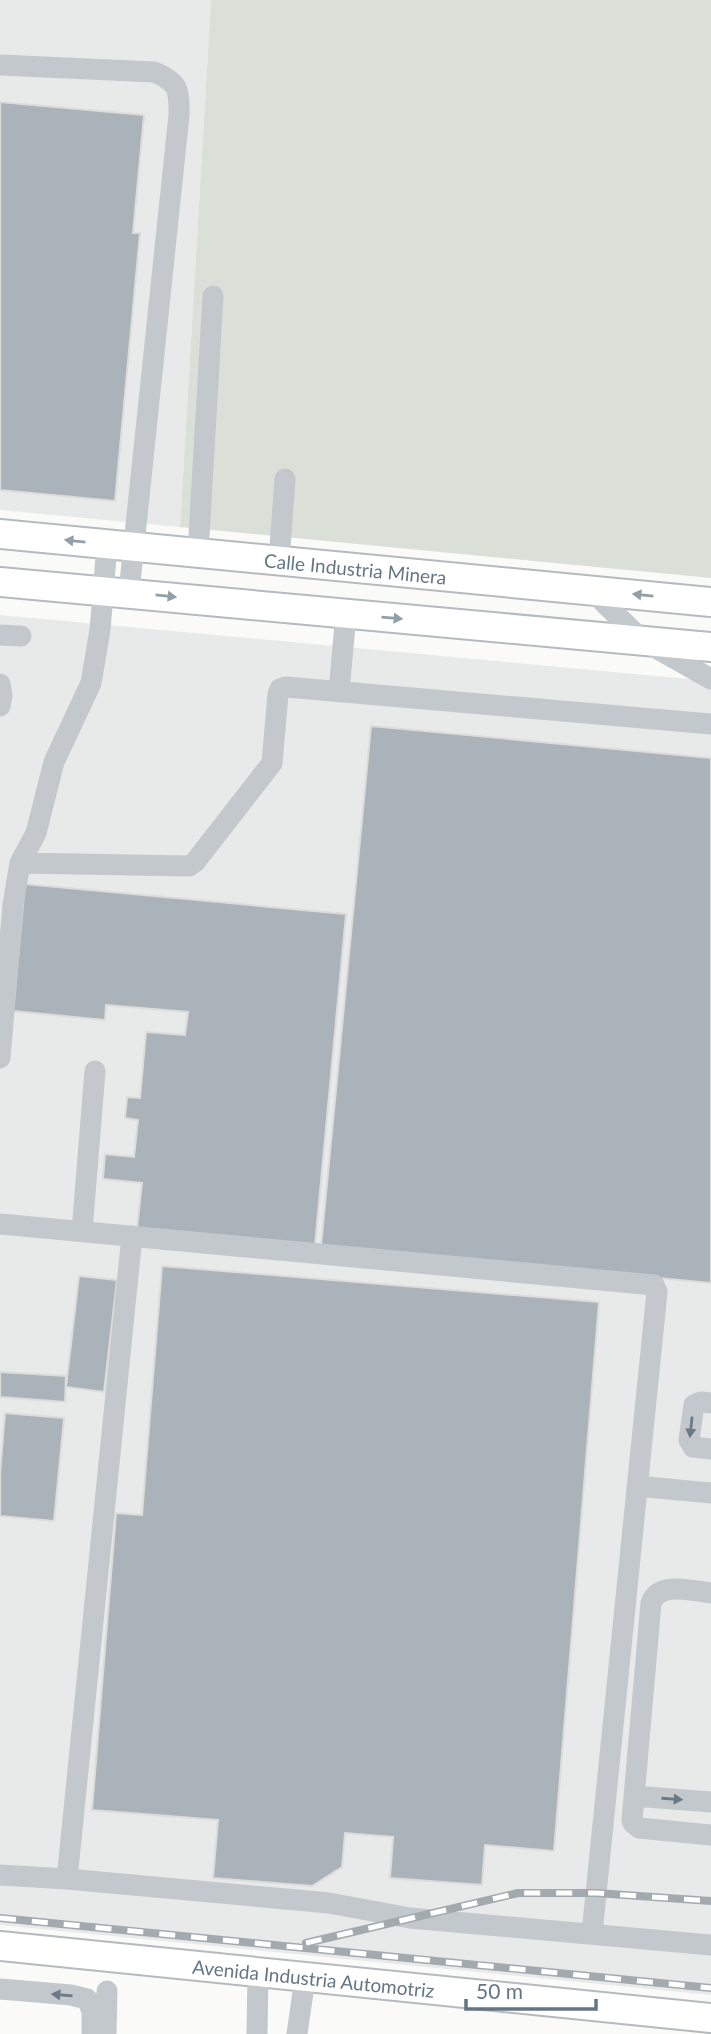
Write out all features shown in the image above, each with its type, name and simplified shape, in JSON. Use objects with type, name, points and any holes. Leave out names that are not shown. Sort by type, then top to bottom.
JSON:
[{"type":"main road","name":"Calle Industria Minera","points":[[0,534],[711,601]]},
{"type":"main road","points":[[0,582],[711,647]]},
{"type":"main road","name":"Avenida Industria Automotriz","points":[[0,1946],[702,2023]]},
{"type":"street","points":[[0,65],[154,72],[173,81],[179,91],[179,115],[117,591],[91,682],[54,762],[36,833],[20,863],[13,905],[0,1058]]},
{"type":"street","points":[[198,553],[213,296]]},
{"type":"street","points":[[279,561],[285,479]]},
{"type":"street","points":[[591,590],[642,640],[711,679]]},
{"type":"street","points":[[339,691],[346,614]]},
{"type":"street","points":[[0,684],[0,706]]},
{"type":"street","points":[[20,863],[189,866],[272,763],[278,694],[286,687],[711,724]]},
{"type":"street","points":[[82,1231],[95,1071]]},
{"type":"street","points":[[0,1224],[654,1285],[657,1292],[592,1933]]},
{"type":"street","points":[[66,1879],[132,1236]]},
{"type":"street","points":[[711,1403],[701,1402],[694,1405],[689,1440],[693,1447],[711,1449]]},
{"type":"street","points":[[637,1486],[711,1493]]},
{"type":"street","points":[[711,1593],[668,1589],[654,1596],[650,1615],[632,1820],[635,1826],[711,1835]]},
{"type":"street","points":[[634,1796],[711,1802]]},
{"type":"street","points":[[0,1875],[329,1903],[410,1918],[711,1945]]},
{"type":"street","points":[[257,2034],[258,1974]]},
{"type":"street","points":[[297,2034],[305,1978]]},
{"type":"street","points":[[0,1989],[71,1995],[87,1999],[92,2011],[92,2034]]},
{"type":"street","points":[[106,2034],[107,1991]]},
{"type":"shaded area","points":[[0,0],[211,0],[180,527],[0,510]]},
{"type":"shaded area","points":[[211,0],[711,0],[711,578],[180,527]]},
{"type":"shaded area","points":[[0,615],[711,681],[711,1995],[0,1925]]},
{"type":"building","points":[[0,102],[144,115],[133,233],[140,233],[115,501],[0,490]]},
{"type":"building","points":[[371,726],[711,758],[711,1283],[321,1246]]},
{"type":"building","points":[[25,884],[346,914],[315,1245],[137,1228],[142,1183],[103,1179],[105,1154],[134,1157],[138,1120],[125,1118],[127,1097],[140,1098],[146,1032],[185,1035],[188,1012],[106,1005],[105,1020],[13,1011]]},
{"type":"building","points":[[162,1266],[599,1302],[554,1851],[485,1845],[482,1885],[390,1878],[393,1837],[345,1833],[342,1867],[312,1886],[213,1878],[218,1820],[92,1810],[116,1513],[142,1515]]},
{"type":"building","points":[[79,1276],[117,1280],[104,1392],[66,1387]]},
{"type":"building","points":[[0,1372],[66,1376],[65,1402],[0,1397]]},
{"type":"building","points":[[5,1413],[64,1418],[54,1521],[0,1516]]},
{"type":"railway","points":[[306,1943],[518,1893],[596,1893],[711,1901]]},
{"type":"railway","points":[[0,1918],[711,1988]]}]
